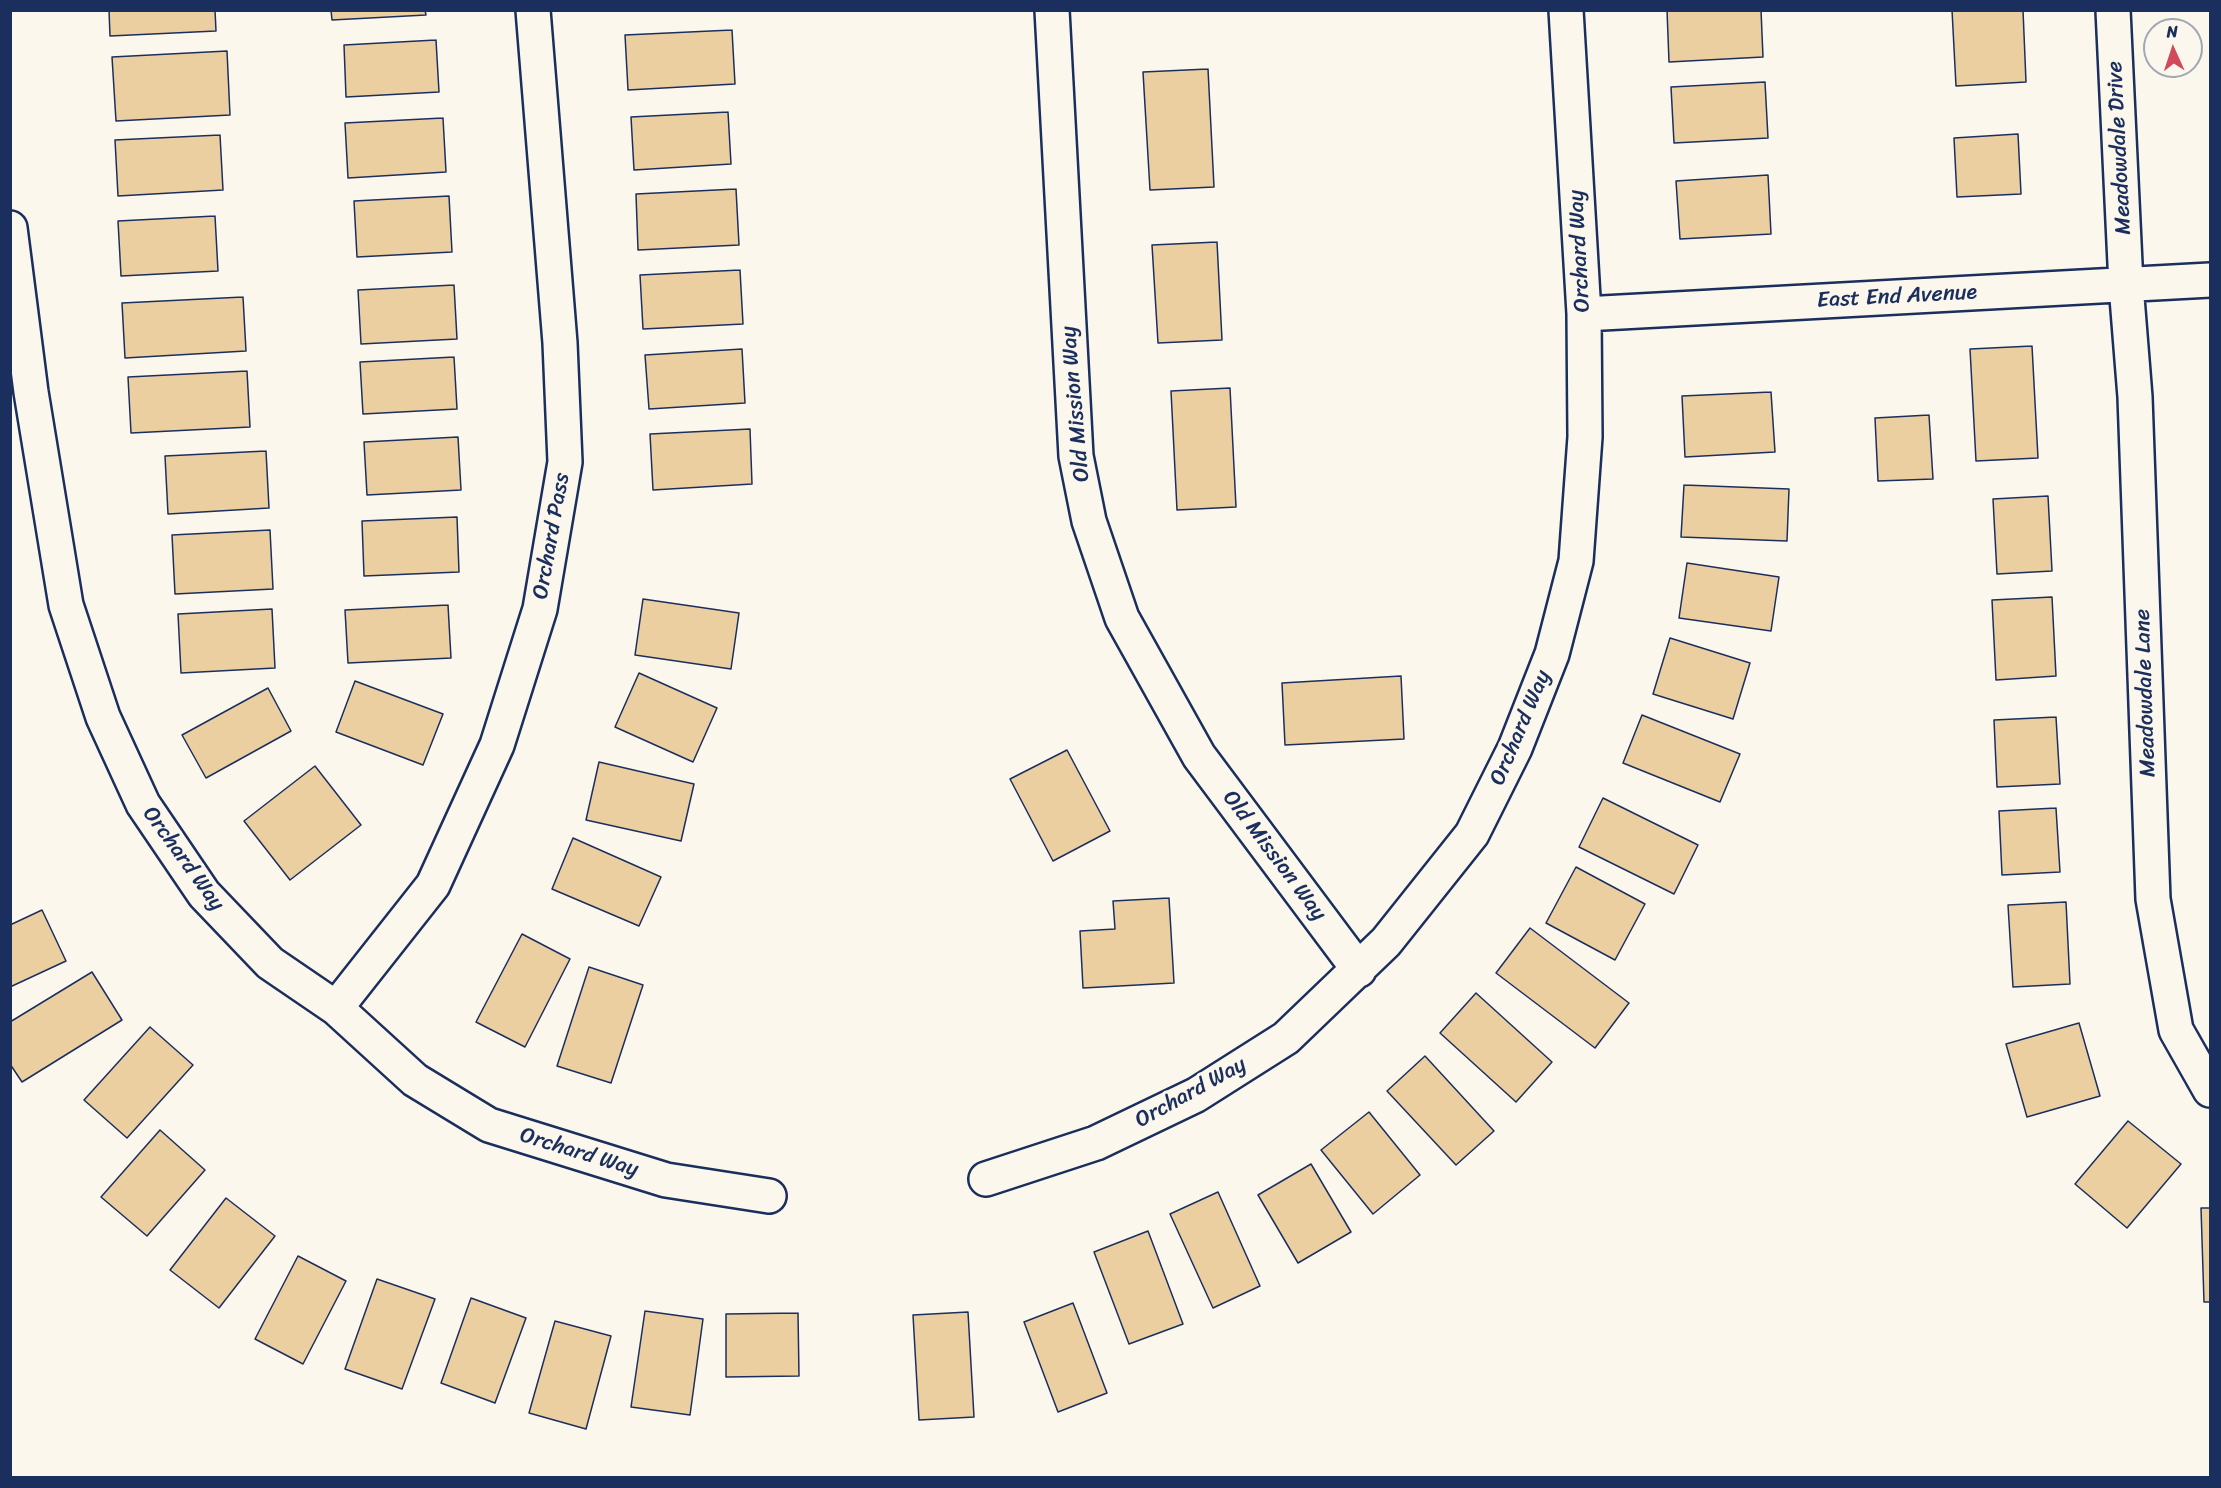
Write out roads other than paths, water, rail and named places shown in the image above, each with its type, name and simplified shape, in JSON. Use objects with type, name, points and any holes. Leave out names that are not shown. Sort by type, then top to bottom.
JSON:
[{"type":"street","name":"Orchard Pass","points":[[336,1008],[433,885],[497,745],[540,609],[566,462],[560,343],[533,10]]},
{"type":"street","name":"Old Mission Way","points":[[1052,10],[1077,456],[1089,521],[1122,618],[1198,756],[1359,970]]},
{"type":"street","name":"Orchard Way","points":[[986,1179],[1096,1143],[1196,1095],[1286,1038],[1386,942],[1472,834],[1515,748],[1552,654],[1576,561],[1584,437],[1584,314],[1566,10]]},
{"type":"street","name":"Meadowdale Drive","points":[[2113,10],[2126,285]]},
{"type":"street","name":"Orchard Way","points":[[10,228],[21,393],[66,605],[103,717],[143,804],[204,894],[270,963],[336,1008],[416,1080],[489,1125],[666,1180],[769,1196]]},
{"type":"street","name":"East End Avenue","points":[[1584,314],[2211,280]]},
{"type":"street","name":"Meadowdale Lane","points":[[2126,285],[2135,397],[2153,899],[2176,1030],[2205,1085],[2211,1090]]}]
